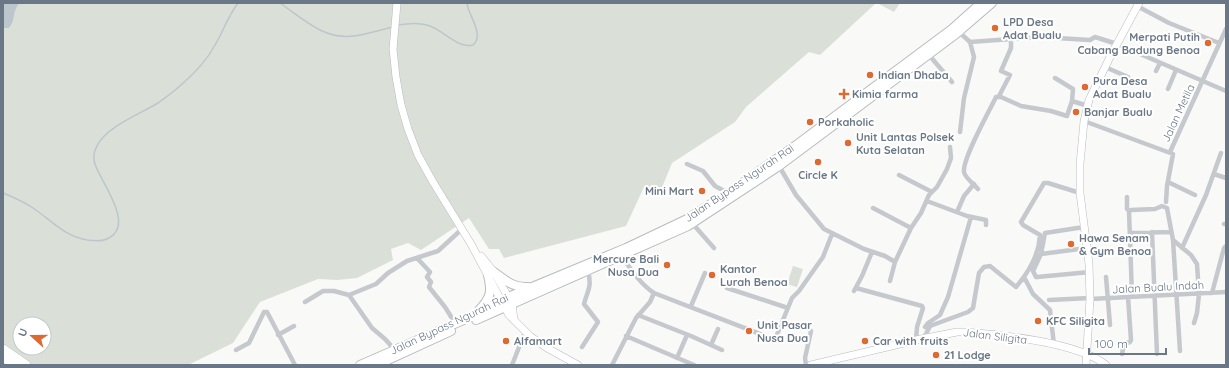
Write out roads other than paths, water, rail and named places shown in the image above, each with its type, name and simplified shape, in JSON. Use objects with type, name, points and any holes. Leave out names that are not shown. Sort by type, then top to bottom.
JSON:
[{"type":"highway","name":"Jalan Bypass Ngurah Rai","points":[[377,365],[507,302],[531,287],[626,248],[687,219],[728,193],[799,143],[946,34],[981,3]]},
{"type":"highway","name":"Jalan Bypass Ngurah Rai","points":[[360,365],[474,315],[588,270],[692,223],[780,166],[928,56],[959,32],[992,3]]},
{"type":"highway","points":[[474,315],[486,303],[490,294],[491,273],[517,287],[531,287]]},
{"type":"highway","points":[[3,349],[26,365]]},
{"type":"highway","points":[[3,357],[15,365]]},
{"type":"main road","points":[[397,3],[393,49],[396,77],[401,105],[418,155],[471,244],[491,273],[507,302],[514,320],[525,332],[547,348],[578,365]]},
{"type":"main road","points":[[1086,365],[1090,272],[1080,192],[1080,164],[1084,120],[1088,106],[1105,67],[1138,4]]},
{"type":"main road","name":"Jalan Siligita","points":[[811,365],[920,339],[957,332],[1013,338],[1054,345],[1087,353],[1106,365]]},
{"type":"street","points":[[1138,4],[1169,23],[1218,43]]},
{"type":"street","name":"Jalan Metila","points":[[1170,152],[1218,43],[1226,29]]},
{"type":"street","points":[[959,32],[970,42],[973,54],[973,61],[964,98],[960,132]]},
{"type":"street","points":[[970,42],[1056,37],[1090,40],[1095,37],[1117,44],[1226,91]]},
{"type":"street","points":[[978,189],[964,172],[967,156],[996,97],[999,96],[1010,75],[1001,71],[1011,48],[1011,39]]},
{"type":"street","points":[[928,56],[952,82]]},
{"type":"street","points":[[1156,71],[1160,63]]},
{"type":"street","points":[[1105,67],[1128,77]]},
{"type":"street","points":[[1168,89],[1176,70]]},
{"type":"street","points":[[999,96],[1020,106],[1051,110],[1067,116],[1072,101],[1073,89],[1055,78]]},
{"type":"street","points":[[1072,101],[1088,106]]},
{"type":"street","points":[[1084,120],[1170,152],[1174,155],[1165,204],[1173,240],[1180,351]]},
{"type":"street","points":[[890,281],[895,262],[911,228],[947,169],[951,158],[950,147]]},
{"type":"street","points":[[1182,248],[1214,174],[1221,153]]},
{"type":"street","points":[[687,164],[702,171],[715,186],[728,193]]},
{"type":"street","points":[[780,166],[796,194],[818,224],[832,234],[895,262]]},
{"type":"street","points":[[1214,174],[1226,178]]},
{"type":"street","points":[[899,175],[932,192]]},
{"type":"street","points":[[1168,182],[1195,196]]},
{"type":"street","points":[[920,339],[930,326],[968,312],[973,308],[979,273],[984,267],[990,266],[1016,287],[1024,278],[1036,256],[1039,247],[1040,235],[1023,225],[1022,221],[1044,183],[1080,192]]},
{"type":"street","points":[[957,212],[964,196],[974,184]]},
{"type":"street","points":[[1122,354],[1124,344],[1130,342],[1131,340],[1130,233],[1127,197]]},
{"type":"street","points":[[927,201],[971,217],[986,220],[986,225]]},
{"type":"street","points":[[1128,212],[1131,210],[1155,209],[1165,204]]},
{"type":"street","points":[[873,208],[911,228]]},
{"type":"street","points":[[920,339],[928,323],[940,315],[948,297],[971,217]]},
{"type":"street","points":[[692,223],[714,248]]},
{"type":"street","points":[[1084,227],[1045,233],[1041,254],[1033,271],[1037,277],[1090,272]]},
{"type":"street","points":[[305,302],[328,290],[349,295],[376,284],[400,265],[438,251],[462,229]]},
{"type":"street","points":[[1152,232],[1157,354]]},
{"type":"street","points":[[1130,233],[1171,232]]},
{"type":"street","points":[[623,255],[645,286],[654,293],[691,306],[773,339],[776,337],[792,298],[799,291],[823,257],[832,234]]},
{"type":"street","points":[[1173,240],[1196,261],[1199,294],[1197,313],[1194,323]]},
{"type":"street","points":[[1212,293],[1224,248],[1226,246]]},
{"type":"street","points":[[1041,254],[1087,248]]},
{"type":"street","points":[[872,252],[855,290],[922,306],[923,308],[916,327],[920,339]]},
{"type":"street","points":[[417,258],[430,272],[428,277],[431,282],[429,287],[445,307],[455,323]]},
{"type":"street","points":[[582,347],[598,322],[584,304],[590,288],[588,270]]},
{"type":"street","points":[[691,306],[705,273]]},
{"type":"street","points":[[1106,277],[1110,325]]},
{"type":"street","points":[[1024,278],[1033,294],[1050,310],[1054,345]]},
{"type":"street","points":[[727,288],[788,308]]},
{"type":"street","name":"Jalan Bualu Indah","points":[[1049,300],[1226,292]]},
{"type":"street","points":[[612,365],[626,336],[638,316],[650,302],[654,293]]},
{"type":"street","points":[[349,295],[372,328],[394,349]]},
{"type":"street","points":[[236,350],[249,343],[266,312],[268,313],[278,335],[295,365]]},
{"type":"street","points":[[638,316],[722,350]]},
{"type":"street","points":[[278,335],[294,326]]},
{"type":"street","points":[[711,345],[718,329]]},
{"type":"street","points":[[806,365],[805,358],[811,331]]},
{"type":"street","points":[[512,365],[525,332]]},
{"type":"street","points":[[677,358],[687,335]]},
{"type":"street","points":[[626,336],[694,365]]},
{"type":"waterway","points":[[3,193],[30,206],[58,227],[79,238],[92,241],[102,241],[115,233],[118,224],[118,214],[95,164],[94,155],[97,146],[101,139],[116,127],[158,103],[192,75],[212,51],[231,13],[238,3]]},
{"type":"waterway","points":[[280,3],[314,27],[333,35],[354,36],[393,27]]},
{"type":"waterway","points":[[398,25],[414,23],[426,25],[435,28],[456,42],[467,46],[473,45],[476,41],[477,30],[467,3]]},
{"type":"place","name":"LPD Desa Adat Bualu","points":[[995,28]]},
{"type":"place","name":"Merpati Putih Cabang Badung Benoa","points":[[1208,43]]},
{"type":"place","name":"Indian Dhaba","points":[[870,75]]},
{"type":"place","name":"Pura Desa Adat Bualu","points":[[1085,87]]},
{"type":"place","name":"Kimia farma","points":[[844,94]]},
{"type":"place","name":"Banjar Bualu","points":[[1076,112]]},
{"type":"place","name":"Porkaholic","points":[[810,122]]},
{"type":"place","name":"Unit Lantas Polsek Kuta Selatan","points":[[848,143]]},
{"type":"place","name":"Circle K","points":[[818,162]]},
{"type":"place","name":"Mini Mart","points":[[702,191]]},
{"type":"place","name":"Hawa Senam & Gym Benoa","points":[[1071,244]]},
{"type":"place","name":"Mercure Bali Nusa Dua","points":[[667,265]]},
{"type":"place","name":"Kantor Lurah Benoa","points":[[712,275]]},
{"type":"place","name":"KFC Siligita","points":[[1038,321]]},
{"type":"place","name":"Unit Pasar Nusa Dua","points":[[749,331]]},
{"type":"place","name":"Alfamart","points":[[506,341]]},
{"type":"place","name":"Car with fruits","points":[[865,341]]},
{"type":"place","name":"21 Lodge","points":[[936,355]]}]
